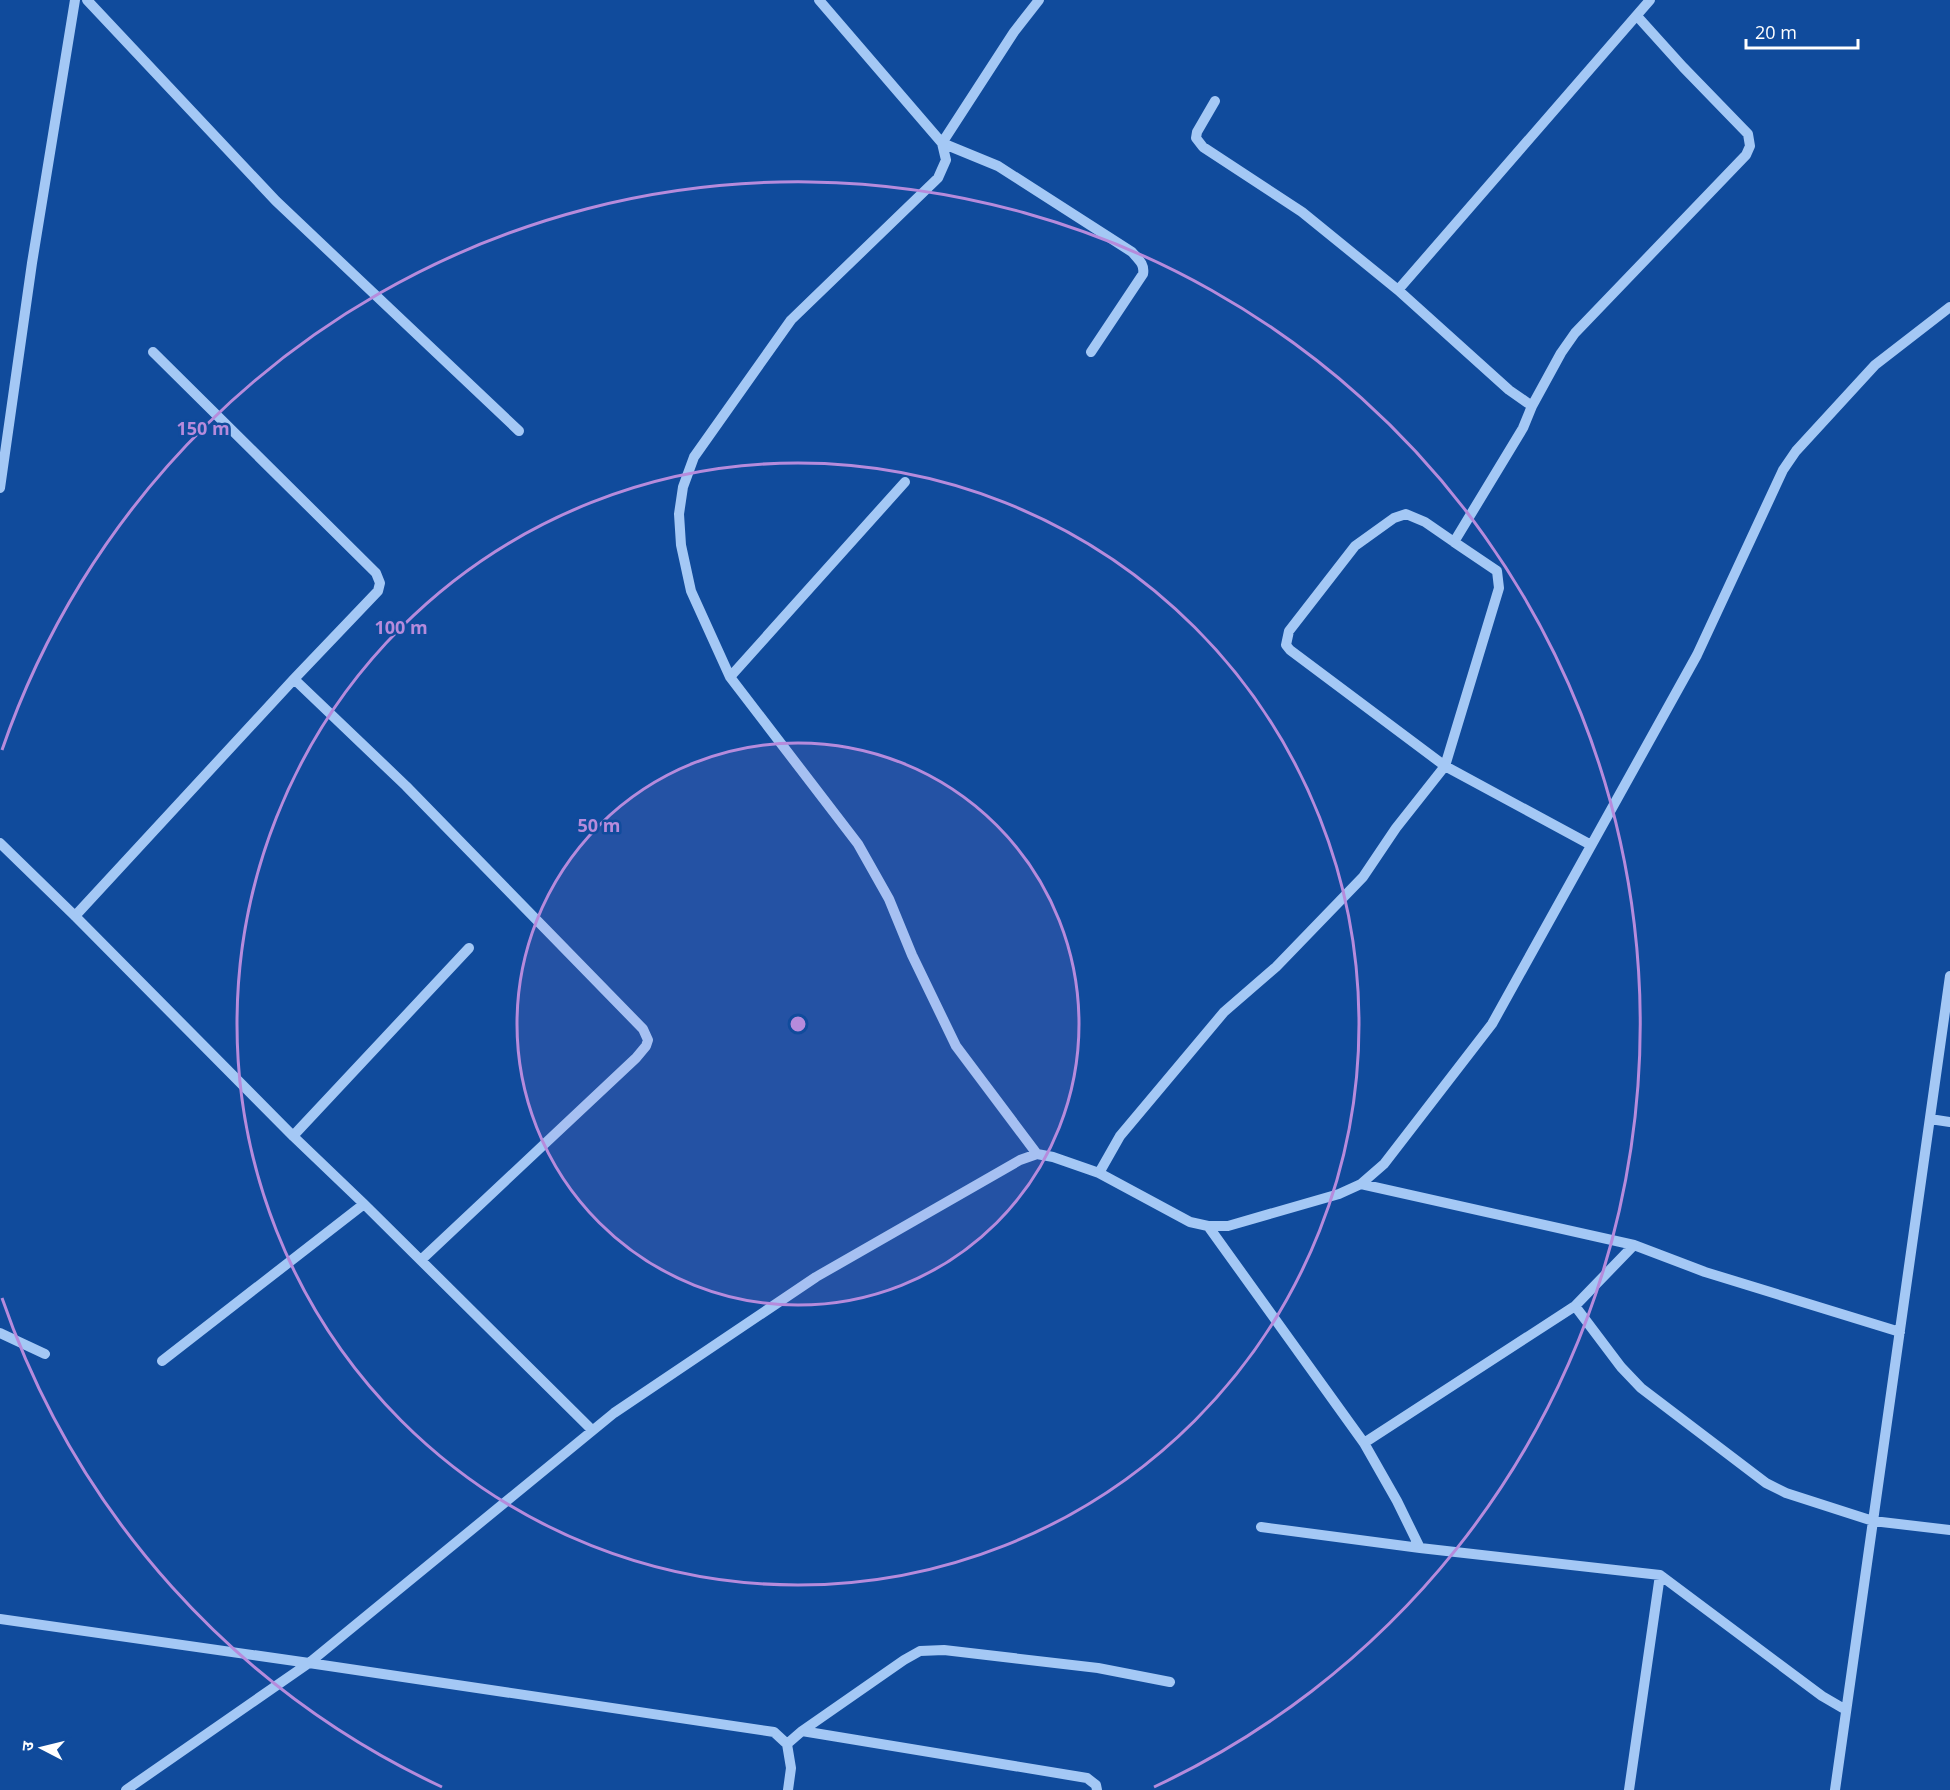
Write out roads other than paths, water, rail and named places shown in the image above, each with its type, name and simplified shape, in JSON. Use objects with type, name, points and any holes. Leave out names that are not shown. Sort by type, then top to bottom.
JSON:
[{"type":"street","points":[[0,488],[32,264],[75,0]]},
{"type":"street","points":[[87,0],[276,201],[519,431]]},
{"type":"street","points":[[819,0],[942,143],[998,166],[1132,252],[1142,262],[1143,274],[1091,352]]},
{"type":"street","points":[[1037,1154],[956,1046],[912,955],[889,899],[858,844],[730,677],[691,591],[681,545],[678,514],[683,487],[694,457],[791,320],[938,178],[946,160],[942,143],[1014,32],[1039,0]]},
{"type":"street","points":[[1398,290],[1650,0]]},
{"type":"street","points":[[1454,542],[1523,428],[1532,406],[1561,353],[1575,333],[1746,155],[1750,146],[1748,134],[1637,16]]},
{"type":"street","points":[[1215,101],[1197,132],[1196,138],[1203,147],[1302,212],[1398,290],[1509,390],[1532,406]]},
{"type":"street","points":[[126,1790],[309,1663],[623,1406],[816,1277],[1020,1160],[1037,1154],[1053,1157],[1099,1173],[1190,1222],[1208,1227],[1228,1226],[1339,1194],[1361,1184],[1384,1164],[1492,1024],[1697,655],[1783,470],[1796,451],[1875,365],[1950,307]]},
{"type":"street","points":[[75,916],[378,591],[380,583],[376,573],[153,352]]},
{"type":"street","points":[[730,677],[905,482]]},
{"type":"street","points":[[1099,1173],[1120,1136],[1224,1012],[1276,967],[1363,877],[1396,828],[1445,766],[1499,588],[1497,571],[1425,522],[1407,514],[1394,518],[1355,546],[1289,631],[1286,645],[1445,766],[1591,845]]},
{"type":"street","points":[[294,679],[406,786],[643,1029],[648,1040],[636,1058],[422,1260]]},
{"type":"street","points":[[0,843],[592,1430]]},
{"type":"street","points":[[293,1136],[469,948]]},
{"type":"street","points":[[1835,1790],[1950,976]]},
{"type":"street","points":[[1930,1119],[1950,1122]]},
{"type":"street","points":[[1361,1184],[1634,1245],[1705,1272],[1900,1332]]},
{"type":"street","points":[[162,1361],[364,1204]]},
{"type":"street","points":[[1208,1227],[1364,1443],[1397,1501],[1420,1548]]},
{"type":"street","points":[[1364,1443],[1575,1306],[1634,1245]]},
{"type":"street","points":[[1575,1306],[1621,1367],[1641,1388],[1766,1483],[1786,1493],[1873,1521],[1950,1530]]},
{"type":"street","points":[[0,1333],[45,1354]]},
{"type":"street","points":[[1262,1527],[1420,1548],[1660,1575],[1822,1696],[1846,1710]]},
{"type":"street","points":[[1629,1790],[1660,1575]]},
{"type":"street","points":[[0,1620],[774,1732],[787,1744],[791,1768],[788,1790]]},
{"type":"street","points":[[787,1744],[802,1731],[920,1651],[944,1650],[1098,1668],[1170,1682]]},
{"type":"street","points":[[802,1731],[1087,1778],[1096,1785],[1096,1790]]}]
